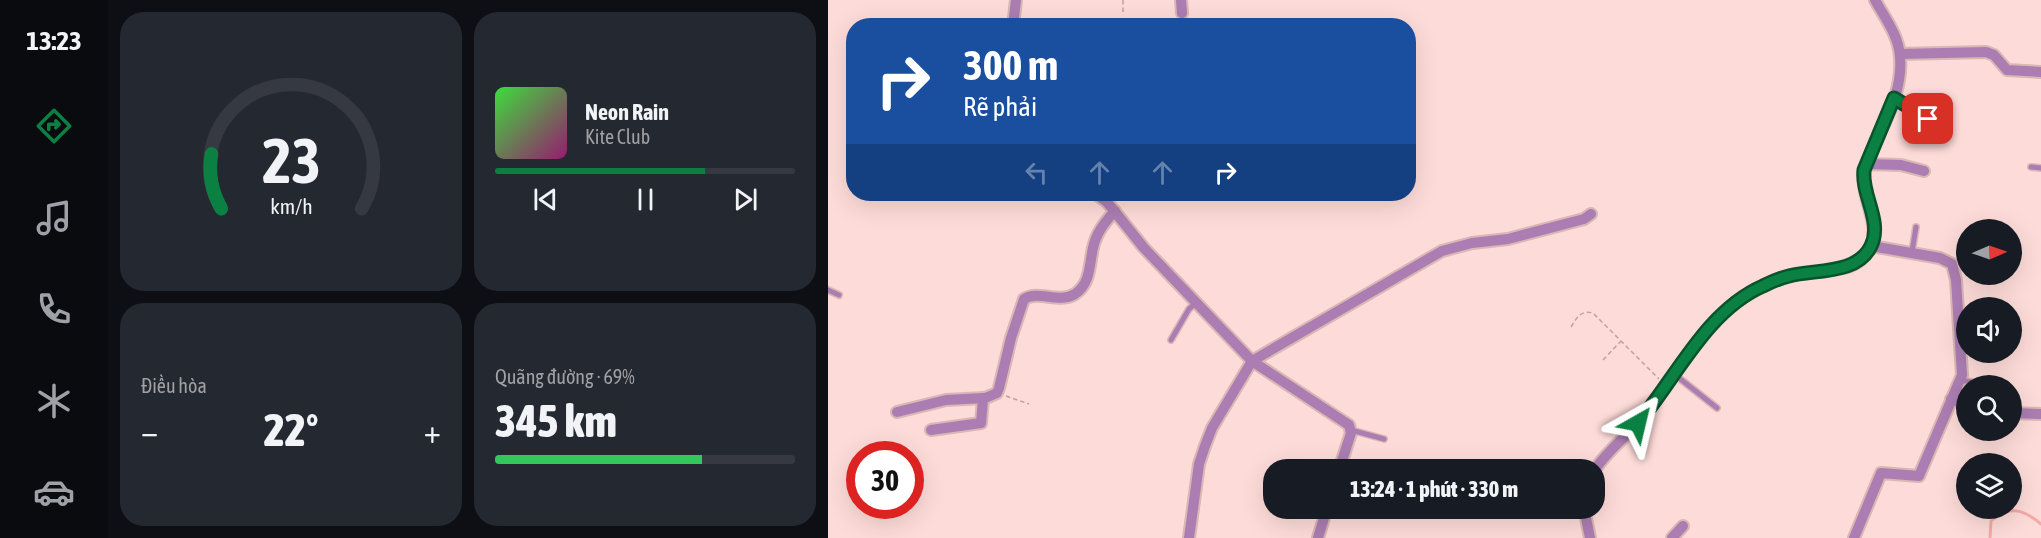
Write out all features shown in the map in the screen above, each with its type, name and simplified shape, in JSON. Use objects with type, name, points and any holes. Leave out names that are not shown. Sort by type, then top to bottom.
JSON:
[{"type":"street","points":[[1014,18],[1016,0]]},
{"type":"street","points":[[1181,0],[1182,13]]},
{"type":"street","points":[[1605,459],[1638,423],[1717,320],[1751,293],[1788,276],[1844,267],[1857,262],[1871,246],[1872,210],[1863,181],[1867,164],[1896,97],[1900,82],[1900,54],[1897,39],[1879,2]]},
{"type":"street","points":[[1900,54],[1986,52],[1994,56],[2007,70],[2041,72]]},
{"type":"street","points":[[1867,164],[1901,165],[1924,171]]},
{"type":"street","points":[[1103,201],[1144,248],[1252,361],[1349,425],[1351,430],[1342,459]]},
{"type":"street","points":[[897,412],[946,400],[984,398],[997,393],[1024,298],[1031,296],[1069,297],[1081,289],[1089,273],[1096,239],[1114,211]]},
{"type":"street","points":[[1188,538],[1199,464],[1212,428],[1252,361],[1442,251],[1472,243],[1509,239],[1584,219],[1591,214]]},
{"type":"street","points":[[1871,246],[1948,260],[1956,267],[1960,375]]},
{"type":"street","points":[[1854,538],[1881,473],[1918,476],[1956,388]]},
{"type":"street","points":[[931,430],[981,423],[984,398]]},
{"type":"street","points":[[1951,399],[1956,401]]},
{"type":"street","points":[[2022,413],[2041,414]]},
{"type":"street","points":[[1318,538],[1324,519]]},
{"type":"street","points":[[1586,519],[1590,538]]},
{"type":"street","points":[[1672,538],[1683,526]]},
{"type":"lane","points":[[1896,97],[1928,119]]},
{"type":"lane","points":[[2031,167],[2041,168]]},
{"type":"lane","points":[[1912,252],[1916,227]]},
{"type":"lane","points":[[828,290],[839,295]]},
{"type":"lane","points":[[1171,340],[1189,309],[1196,303]]},
{"type":"lane","points":[[1674,374],[1717,408]]},
{"type":"lane","points":[[1351,430],[1384,439]]},
{"type":"path","points":[[1123,0],[1123,14]]},
{"type":"path","points":[[1571,327],[1578,316],[1584,312],[1593,313],[1666,386]]},
{"type":"path","points":[[1603,360],[1622,340]]},
{"type":"path","points":[[997,393],[1029,404]]},
{"type":"waterway","points":[[1990,538],[1991,521],[2010,511],[2022,512],[2041,524]]},
{"type":"route","points":[[1638,423],[1700,340],[1717,320],[1740,300],[1761,287],[1788,276],[1844,267],[1857,262],[1871,246],[1874,224],[1864,187],[1864,170],[1894,98],[1896,97],[1928,119]]}]
